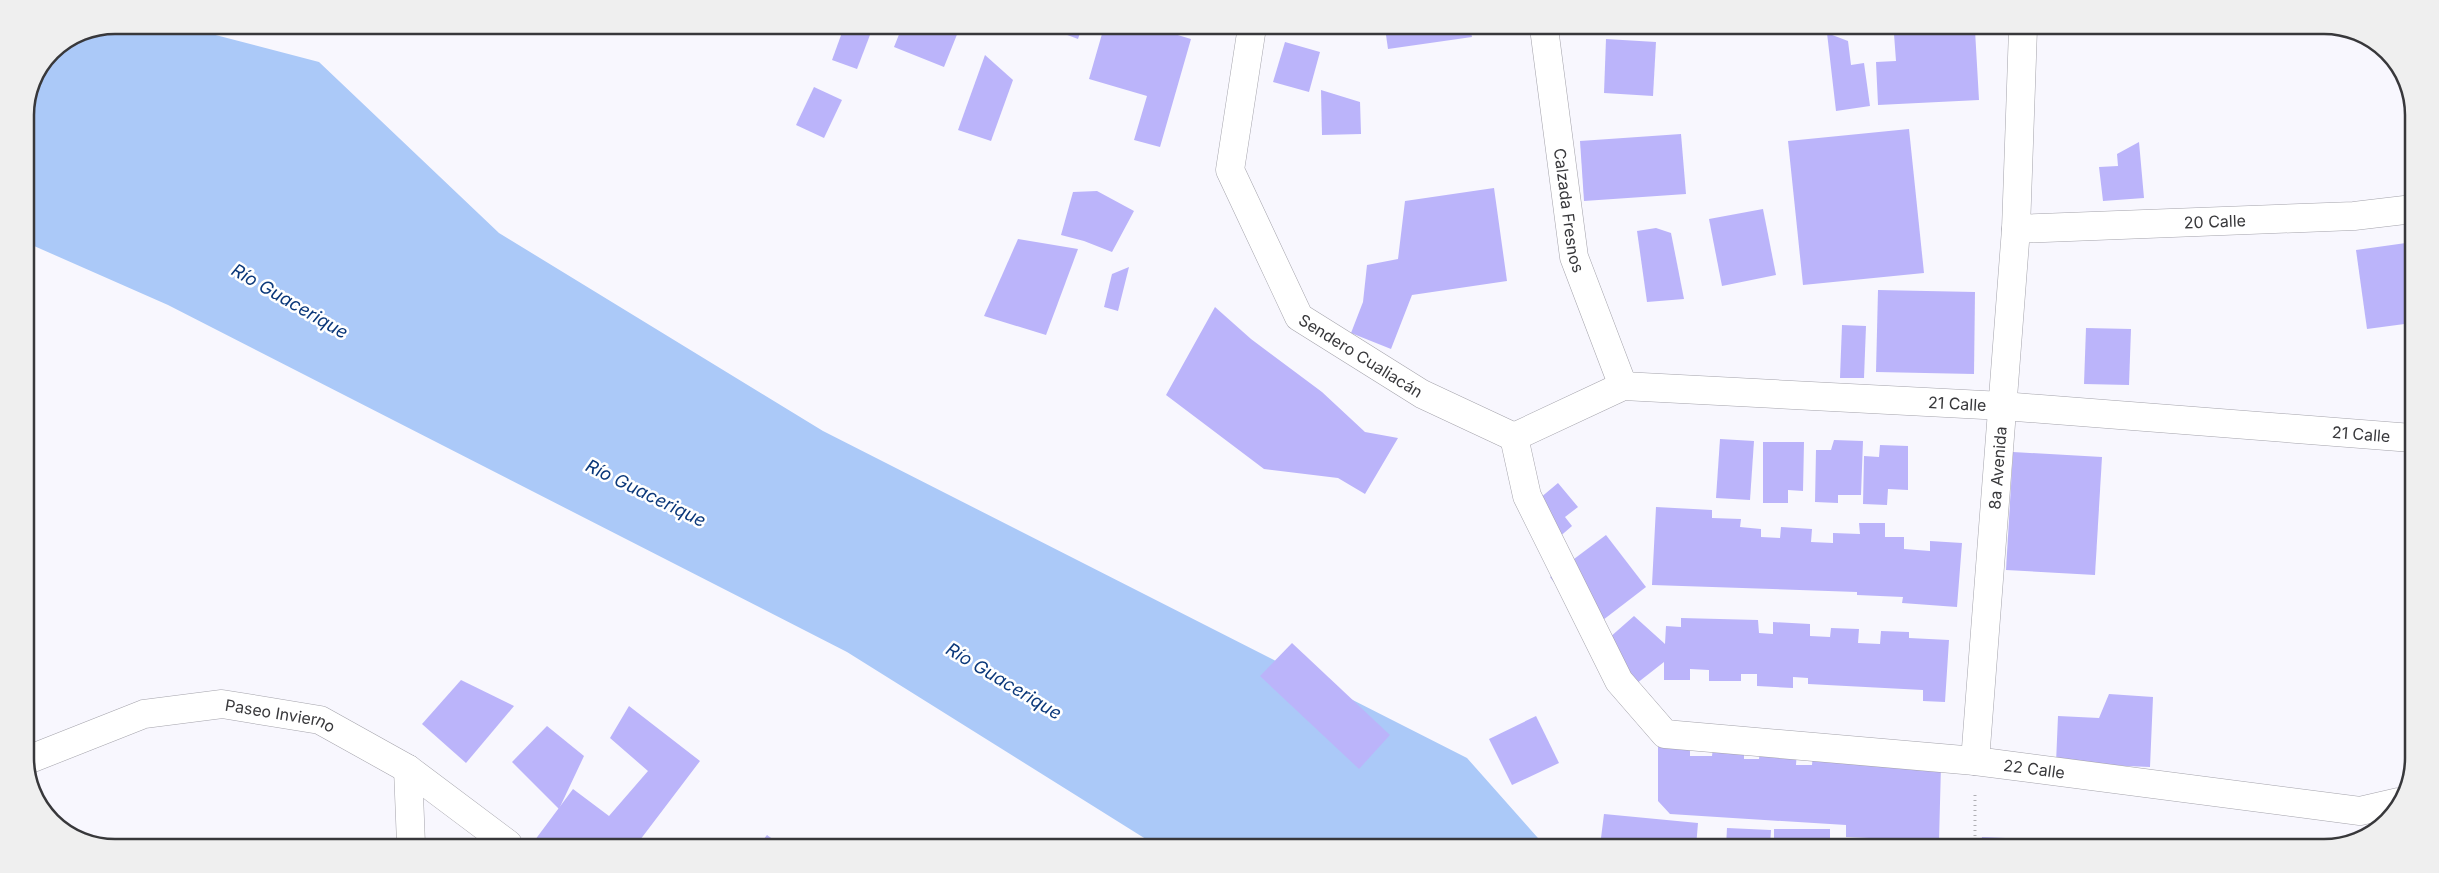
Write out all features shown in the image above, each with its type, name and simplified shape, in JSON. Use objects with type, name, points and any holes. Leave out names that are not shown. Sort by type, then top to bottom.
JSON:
[{"type":"street","name":"Sendero Cualiacán","points":[[1251,34],[1230,170],[1299,317],[1422,394],[1514,437]]},
{"type":"street","name":"Calzada Fresnos","points":[[1545,34],[1574,257],[1623,386]]},
{"type":"street","name":"8a Avenida","points":[[1975,760],[2016,229],[2023,34]]},
{"type":"street","name":"20 Calle","points":[[2016,229],[2354,216],[2405,210]]},
{"type":"street","name":"21 Calle","points":[[1514,437],[1623,386],[2003,406],[2405,437]]},
{"type":"street","name":"22 Calle","points":[[1514,437],[1527,496],[1619,681],[1665,734],[1975,760],[2360,811],[2391,804]]},
{"type":"street","name":"Paseo Invierno","points":[[34,757],[144,714],[222,704],[320,720],[408,769],[501,839]]},
{"type":"street","points":[[408,769],[411,839]]},
{"type":"path","points":[[1975,760],[1975,839]]},
{"type":"water","name":"Río Guacerique","points":[[114,34],[212,34],[319,62],[499,233],[823,431],[1467,758],[1539,839],[1146,839],[847,652],[168,305],[34,246],[35,99],[47,70],[57,57],[83,40],[99,35]]},
{"type":"building","points":[[841,34],[870,34],[857,69],[832,60]]},
{"type":"building","points":[[899,34],[957,34],[944,67],[894,47]]},
{"type":"building","points":[[1065,34],[1080,34],[1078,39]]},
{"type":"building","points":[[1102,34],[1174,34],[1191,39],[1160,147],[1134,140],[1147,96],[1089,79]]},
{"type":"building","points":[[1386,34],[1471,34],[1472,37],[1388,49]]},
{"type":"building","points":[[1827,34],[1848,41],[1851,65],[1864,63],[1870,106],[1836,111]]},
{"type":"building","points":[[1894,34],[1975,34],[1979,100],[1878,105],[1876,62],[1896,61]]},
{"type":"building","points":[[1606,39],[1656,42],[1653,96],[1604,93]]},
{"type":"building","points":[[1285,42],[1320,52],[1309,92],[1273,82]]},
{"type":"building","points":[[985,55],[1013,80],[991,141],[958,130]]},
{"type":"building","points":[[814,87],[842,100],[824,138],[796,125]]},
{"type":"building","points":[[1321,90],[1360,102],[1361,134],[1322,135]]},
{"type":"building","points":[[1909,129],[1924,273],[1803,285],[1788,141]]},
{"type":"building","points":[[1681,134],[1686,194],[1584,201],[1580,141]]},
{"type":"building","points":[[2139,142],[2144,198],[2103,201],[2099,167],[2118,166],[2117,154]]},
{"type":"building","points":[[1494,188],[1507,281],[1412,295],[1391,349],[1351,333],[1363,302],[1367,265],[1398,259],[1405,201]]},
{"type":"building","points":[[1097,191],[1134,211],[1112,252],[1084,241],[1061,235],[1073,192]]},
{"type":"building","points":[[1763,209],[1776,275],[1722,286],[1709,219]]},
{"type":"building","points":[[1656,228],[1671,233],[1684,299],[1647,302],[1637,231]]},
{"type":"building","points":[[1018,239],[1078,249],[1046,335],[984,316]]},
{"type":"building","points":[[2405,243],[2405,324],[2367,329],[2356,250]]},
{"type":"building","points":[[1129,267],[1118,311],[1104,307],[1112,274]]},
{"type":"building","points":[[1878,290],[1975,292],[1974,374],[1876,372]]},
{"type":"building","points":[[1215,307],[1251,339],[1322,392],[1365,432],[1398,438],[1365,494],[1338,478],[1264,469],[1166,395]]},
{"type":"building","points":[[1842,325],[1866,326],[1864,378],[1840,378]]},
{"type":"building","points":[[2086,328],[2131,329],[2129,385],[2084,384]]},
{"type":"building","points":[[1720,439],[1754,441],[1750,500],[1716,498]]},
{"type":"building","points":[[1834,440],[1863,441],[1861,495],[1838,495],[1838,503],[1815,502],[1816,450],[1831,450]]},
{"type":"building","points":[[1763,442],[1804,442],[1803,491],[1788,490],[1788,503],[1763,503]]},
{"type":"building","points":[[1880,445],[1908,446],[1908,490],[1888,489],[1887,505],[1863,504],[1864,456],[1879,457]]},
{"type":"building","points":[[2013,452],[2102,457],[2095,575],[2006,570]]},
{"type":"building","points":[[1558,483],[1578,507],[1565,517],[1572,526],[1542,552],[1527,509]]},
{"type":"building","points":[[1656,507],[1712,510],[1712,518],[1741,519],[1740,527],[1761,529],[1761,537],[1780,538],[1781,527],[1812,529],[1811,542],[1833,543],[1833,533],[1860,534],[1859,523],[1885,523],[1885,537],[1904,537],[1904,549],[1930,551],[1930,541],[1962,543],[1957,607],[1902,603],[1903,597],[1857,595],[1857,592],[1652,585]]},
{"type":"building","points":[[1606,535],[1646,587],[1590,630],[1550,577]]},
{"type":"building","points":[[1634,616],[1665,644],[1666,626],[1681,627],[1681,618],[1758,620],[1759,633],[1773,634],[1773,622],[1810,624],[1810,636],[1830,637],[1831,628],[1859,629],[1858,643],[1880,644],[1881,631],[1909,632],[1909,638],[1949,640],[1945,702],[1923,701],[1923,690],[1808,684],[1808,678],[1793,677],[1793,688],[1757,686],[1757,674],[1741,674],[1741,681],[1709,681],[1709,670],[1690,669],[1690,680],[1664,680],[1664,662],[1618,698],[1592,653]]},
{"type":"building","points":[[1292,643],[1390,735],[1359,769],[1260,676]]},
{"type":"building","points":[[461,680],[514,706],[466,763],[422,724]]},
{"type":"building","points":[[2109,694],[2153,697],[2150,767],[2056,763],[2058,716],[2099,718]]},
{"type":"building","points":[[629,706],[700,761],[641,839],[536,839],[573,789],[609,816],[648,771],[610,738]]},
{"type":"building","points":[[1536,716],[1559,763],[1512,785],[1489,739]]},
{"type":"building","points":[[547,726],[584,756],[559,809],[512,762]]},
{"type":"building","points":[[1690,742],[1690,756],[1712,756],[1713,747],[1744,748],[1744,759],[1759,759],[1760,749],[1797,751],[1796,765],[1812,765],[1813,754],[1941,765],[1939,839],[1846,837],[1846,825],[1670,814],[1658,801],[1658,744]]},
{"type":"building","points":[[1604,814],[1698,823],[1697,839],[1601,839]]},
{"type":"building","points":[[1727,828],[1771,830],[1770,839],[1726,839]]},
{"type":"building","points":[[1774,829],[1830,829],[1830,839],[1774,839]]},
{"type":"building","points":[[767,835],[773,839],[764,839]]},
{"type":"building","points":[[1982,837],[2029,839],[1982,839]]}]
